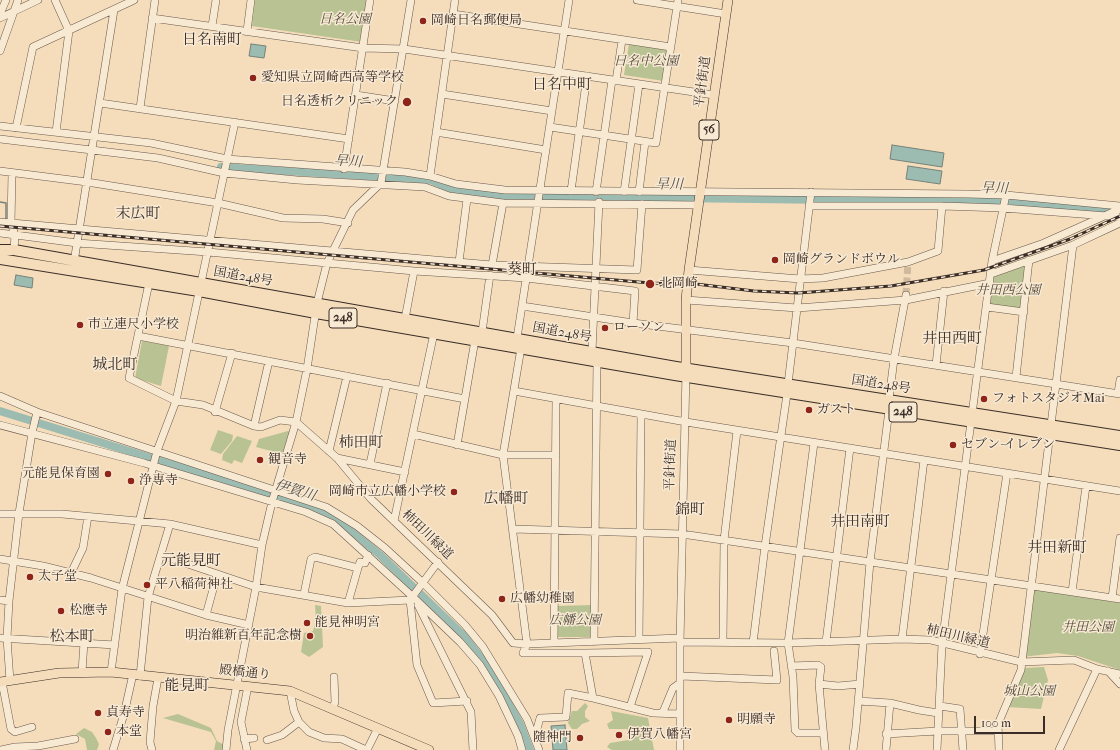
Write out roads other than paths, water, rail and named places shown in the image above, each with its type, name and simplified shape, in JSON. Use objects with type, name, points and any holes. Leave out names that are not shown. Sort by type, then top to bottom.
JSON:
[{"type":"highway","name":"国道248号","points":[[0,250],[14,250],[200,287],[317,308],[434,333],[597,361],[686,372],[1050,430],[1120,445]]},
{"type":"highway","name":"国道248号","points":[[0,259],[149,283],[200,287]]},
{"type":"highway","name":"国道248号","points":[[317,308],[405,319],[592,351],[686,372]]},
{"type":"highway","name":"国道248号","points":[[1050,430],[1120,436]]},
{"type":"main road","name":"平針街道","points":[[700,192],[728,0]]},
{"type":"main road","name":"56","points":[[698,205],[700,192]]},
{"type":"main road","name":"平針街道","points":[[686,372],[686,300],[698,205]]},
{"type":"main road","name":"殿橋通り","points":[[4,682],[59,673],[111,672],[290,691],[429,750]]},
{"type":"street","points":[[0,14],[6,0]]},
{"type":"street","points":[[0,51],[12,12],[18,0]]},
{"type":"street","points":[[0,18],[38,0]]},
{"type":"street","points":[[55,0],[69,31],[56,132]]},
{"type":"street","points":[[16,128],[32,47],[134,0]]},
{"type":"street","points":[[140,108],[155,0]]},
{"type":"street","points":[[212,26],[216,0]]},
{"type":"street","points":[[247,31],[251,0]]},
{"type":"street","points":[[344,169],[370,0]]},
{"type":"street","points":[[226,750],[228,730],[256,587],[262,545],[275,489],[296,422],[307,369],[317,308],[327,263],[348,223],[353,210],[382,183],[411,0]]},
{"type":"street","points":[[430,176],[455,0]]},
{"type":"street","points":[[517,338],[569,0]]},
{"type":"street","points":[[637,0],[677,3],[726,14]]},
{"type":"street","points":[[550,127],[656,143],[677,3]]},
{"type":"street","points":[[74,262],[114,10]]},
{"type":"street","points":[[453,14],[671,47]]},
{"type":"street","points":[[152,18],[363,48],[404,49],[714,95]]},
{"type":"street","points":[[596,192],[604,135],[622,40]]},
{"type":"street","points":[[571,191],[587,76]]},
{"type":"street","points":[[624,192],[639,84]]},
{"type":"street","points":[[442,94],[552,111]]},
{"type":"street","points":[[356,95],[395,101]]},
{"type":"street","points":[[100,103],[349,139]]},
{"type":"street","points":[[111,672],[122,589],[157,452],[176,401],[235,122]]},
{"type":"street","points":[[0,126],[151,143],[227,159],[430,176],[456,184],[505,190],[1006,195],[1120,206]]},
{"type":"street","points":[[436,132],[546,150]]},
{"type":"street","points":[[0,139],[158,158],[224,173],[298,180],[382,183],[425,187],[449,196],[503,203],[599,202],[698,205]]},
{"type":"street","points":[[639,192],[645,142]]},
{"type":"street","points":[[0,171],[87,182],[218,203],[283,218],[323,219],[348,223]]},
{"type":"street","points":[[12,173],[11,223],[15,234],[14,250]]},
{"type":"street","points":[[754,642],[811,192]]},
{"type":"street","points":[[937,750],[942,644],[992,261],[1006,195]]},
{"type":"street","points":[[459,262],[466,199]]},
{"type":"street","points":[[592,351],[599,202]]},
{"type":"street","points":[[492,265],[503,203]]},
{"type":"street","points":[[0,222],[492,265],[637,270],[642,204]]},
{"type":"street","points":[[809,206],[942,206],[1003,208],[1120,217]]},
{"type":"street","points":[[689,270],[800,279],[823,278],[908,262],[938,251],[942,206]]},
{"type":"street","points":[[992,261],[1044,243],[1120,209]]},
{"type":"street","points":[[991,274],[1073,245],[1120,223]]},
{"type":"street","points":[[0,233],[77,243],[208,252],[414,271],[526,278],[635,291],[633,323]]},
{"type":"street","points":[[999,750],[998,724],[1017,681],[1021,662],[1073,245]]},
{"type":"street","points":[[1016,378],[1030,260]]},
{"type":"street","points":[[405,319],[414,271]]},
{"type":"street","points":[[482,332],[490,275]]},
{"type":"street","points":[[686,300],[797,308],[906,297],[990,282]]},
{"type":"street","points":[[149,283],[129,378],[176,401],[203,405],[215,412],[254,426],[261,427],[280,420],[296,422]]},
{"type":"street","points":[[936,365],[944,291]]},
{"type":"street","points":[[853,750],[870,562],[884,454],[894,359],[906,297]]},
{"type":"street","points":[[522,306],[633,323],[793,343],[1119,393],[1120,380]]},
{"type":"street","points":[[987,307],[1024,312]]},
{"type":"street","points":[[394,521],[434,333]]},
{"type":"street","points":[[138,336],[465,399]]},
{"type":"street","points":[[457,445],[475,340]]},
{"type":"street","points":[[521,348],[503,455],[527,644],[523,653],[648,652],[630,707]]},
{"type":"street","points":[[215,412],[232,353]]},
{"type":"street","points":[[254,426],[269,361]]},
{"type":"street","points":[[594,642],[595,406],[597,361]]},
{"type":"street","name":"平針街道","points":[[680,750],[680,640],[686,372]]},
{"type":"street","points":[[330,451],[347,376]]},
{"type":"street","points":[[370,464],[387,383]]},
{"type":"street","points":[[514,391],[641,415],[737,431],[1120,491]]},
{"type":"street","points":[[0,396],[38,412],[157,452],[275,489],[326,508],[357,526],[385,548],[423,583],[483,647],[497,667],[535,736],[539,750]]},
{"type":"street","points":[[554,643],[556,399]]},
{"type":"street","points":[[32,727],[15,732],[11,729],[4,682],[4,638],[19,513],[32,433],[38,412]]},
{"type":"street","points":[[639,640],[641,415]]},
{"type":"street","name":"柿田川緑道","points":[[296,422],[330,451],[371,499],[492,615],[513,642],[527,644],[680,640],[788,643],[863,642],[902,639],[931,640],[980,654],[1021,662],[1074,660],[1097,670],[1120,674]]},
{"type":"street","points":[[0,425],[153,466],[306,512],[333,524],[460,642],[480,666],[499,696],[518,736],[522,750]]},
{"type":"street","points":[[723,642],[724,540],[737,431]]},
{"type":"street","points":[[413,434],[503,455],[556,455]]},
{"type":"street","points":[[814,443],[788,643],[793,677],[795,730],[798,733],[823,733]]},
{"type":"street","points":[[826,642],[850,448]]},
{"type":"street","points":[[337,458],[405,472]]},
{"type":"street","points":[[902,639],[924,460]]},
{"type":"street","points":[[980,654],[1007,473]]},
{"type":"street","points":[[1072,592],[1086,486]]},
{"type":"street","points":[[0,514],[19,513],[88,516],[170,524],[262,545]]},
{"type":"street","points":[[71,573],[83,548],[88,516]]},
{"type":"street","points":[[113,750],[136,675],[148,596],[170,524]]},
{"type":"street","points":[[513,529],[682,534],[1120,599]]},
{"type":"street","points":[[1112,598],[1120,538]]},
{"type":"street","points":[[348,603],[360,562],[365,563],[368,555]]},
{"type":"street","points":[[161,556],[256,587],[304,594],[348,603],[413,599]]},
{"type":"street","points":[[304,594],[311,559],[315,557],[358,568]]},
{"type":"street","points":[[0,559],[43,566],[71,573],[206,615],[249,625]]},
{"type":"street","points":[[438,562],[413,599],[417,665],[433,703],[467,701]]},
{"type":"street","points":[[206,615],[216,575]]},
{"type":"street","points":[[413,599],[467,701],[471,712],[473,750]]},
{"type":"street","points":[[0,600],[9,601]]},
{"type":"street","points":[[4,638],[115,645]]},
{"type":"street","points":[[82,672],[84,642]]},
{"type":"street","points":[[662,712],[673,688],[681,680],[777,680],[774,651]]},
{"type":"street","points":[[585,653],[593,698]]},
{"type":"street","points":[[791,666],[818,665],[821,667],[819,684],[825,750]]},
{"type":"street","points":[[1059,750],[1097,670]]},
{"type":"street","points":[[1108,671],[1120,684]]},
{"type":"street","points":[[333,708],[335,702],[334,677]]},
{"type":"street","points":[[152,750],[150,742],[153,706],[158,678]]},
{"type":"street","points":[[819,684],[838,686],[860,684]]},
{"type":"street","points":[[247,750],[241,722],[248,686]]},
{"type":"street","points":[[290,691],[294,711],[299,722],[309,732],[324,738],[342,739],[366,750],[378,728]]},
{"type":"street","points":[[535,736],[540,718],[566,717],[568,693],[653,713],[662,712],[680,714]]},
{"type":"street","points":[[858,701],[890,703],[919,710],[960,709],[963,750]]},
{"type":"street","points":[[886,750],[886,734],[890,703]]},
{"type":"street","points":[[267,740],[282,735],[299,722]]},
{"type":"street","points":[[886,734],[938,731],[998,731]]},
{"type":"street","points":[[244,739],[254,738]]},
{"type":"street","points":[[1,750],[75,740]]},
{"type":"water","points":[[251,44],[266,46],[264,58],[249,56]]},
{"type":"water","points":[[892,145],[944,153],[942,167],[890,159]]},
{"type":"water","points":[[908,166],[942,171],[940,184],[906,179]]},
{"type":"water","points":[[16,275],[33,278],[32,288],[14,285]]},
{"type":"water","points":[[565,725],[567,750],[553,750],[551,726]]},
{"type":"waterway","name":"早川","points":[[221,167],[431,180],[456,191],[505,196],[1001,202],[1119,210]]},
{"type":"waterway","points":[[0,202],[6,203],[6,220]]},
{"type":"waterway","name":"伊賀川","points":[[0,411],[306,506],[327,514],[345,526],[380,555],[464,636],[490,670],[520,724],[530,750]]},
{"type":"tunnel","points":[[906,295],[908,262]]},
{"type":"railway","points":[[0,226],[650,283],[696,284],[754,291],[798,293],[891,286],[984,270],[1070,239],[1120,216]]},
{"type":"place","name":"岡崎日名郵便局","points":[[423,21]]},
{"type":"place","name":"愛知県立岡崎西高等学校","points":[[253,78]]},
{"type":"place","name":"日名透析クリニック","points":[[407,102]]},
{"type":"place","name":"岡崎グランドボウル","points":[[775,260]]},
{"type":"place","name":"北岡崎","points":[[650,284]]},
{"type":"place","name":"市立連尺小学校","points":[[80,325]]},
{"type":"place","name":"ローソン","points":[[605,328]]},
{"type":"place","name":"フォトスタジオMai","points":[[984,399]]},
{"type":"place","name":"ガスト","points":[[809,410]]},
{"type":"place","name":"セブン-イレブン","points":[[953,445]]},
{"type":"place","name":"観音寺","points":[[260,460]]},
{"type":"place","name":"元能見保育園","points":[[108,474]]},
{"type":"place","name":"浄専寺","points":[[131,481]]},
{"type":"place","name":"岡崎市立広幡小学校","points":[[454,492]]},
{"type":"place","name":"太子堂","points":[[30,577]]},
{"type":"place","name":"平八稲荷神社","points":[[147,585]]},
{"type":"place","name":"広幡幼稚園","points":[[502,599]]},
{"type":"place","name":"松應寺","points":[[61,611]]},
{"type":"place","name":"能見神明宮","points":[[307,623]]},
{"type":"place","name":"明治維新百年記念樹","points":[[310,636]]},
{"type":"place","name":"貞寿寺","points":[[98,713]]},
{"type":"place","name":"明願寺","points":[[729,720]]},
{"type":"place","name":"本堂","points":[[108,732]]},
{"type":"place","name":"伊賀八幡宮","points":[[619,735]]},
{"type":"place","name":"随神門","points":[[580,738]]},
{"type":"district","name":"日名南町","points":[[212,40]]},
{"type":"district","name":"日名中町","points":[[562,85]]},
{"type":"district","name":"末広町","points":[[138,214]]},
{"type":"district","name":"葵町","points":[[522,270]]},
{"type":"district","name":"井田西町","points":[[952,339]]},
{"type":"district","name":"城北町","points":[[115,365]]},
{"type":"district","name":"柿田町","points":[[361,443]]},
{"type":"district","name":"広幡町","points":[[506,499]]},
{"type":"district","name":"錦町","points":[[690,510]]},
{"type":"district","name":"井田南町","points":[[860,522]]},
{"type":"district","name":"井田新町","points":[[1057,548]]},
{"type":"district","name":"元能見町","points":[[191,561]]},
{"type":"district","name":"松本町","points":[[72,637]]},
{"type":"district","name":"能見町","points":[[187,686]]},
{"type":"park label","name":"日名公園","points":[[345,20]]},
{"type":"park label","name":"日名中公園","points":[[646,62]]},
{"type":"park label","name":"井田西公園","points":[[1008,291]]},
{"type":"park label","name":"広幡公園","points":[[575,621]]},
{"type":"park label","name":"井田公園","points":[[1088,628]]},
{"type":"park label","name":"城山公園","points":[[1029,692]]}]
